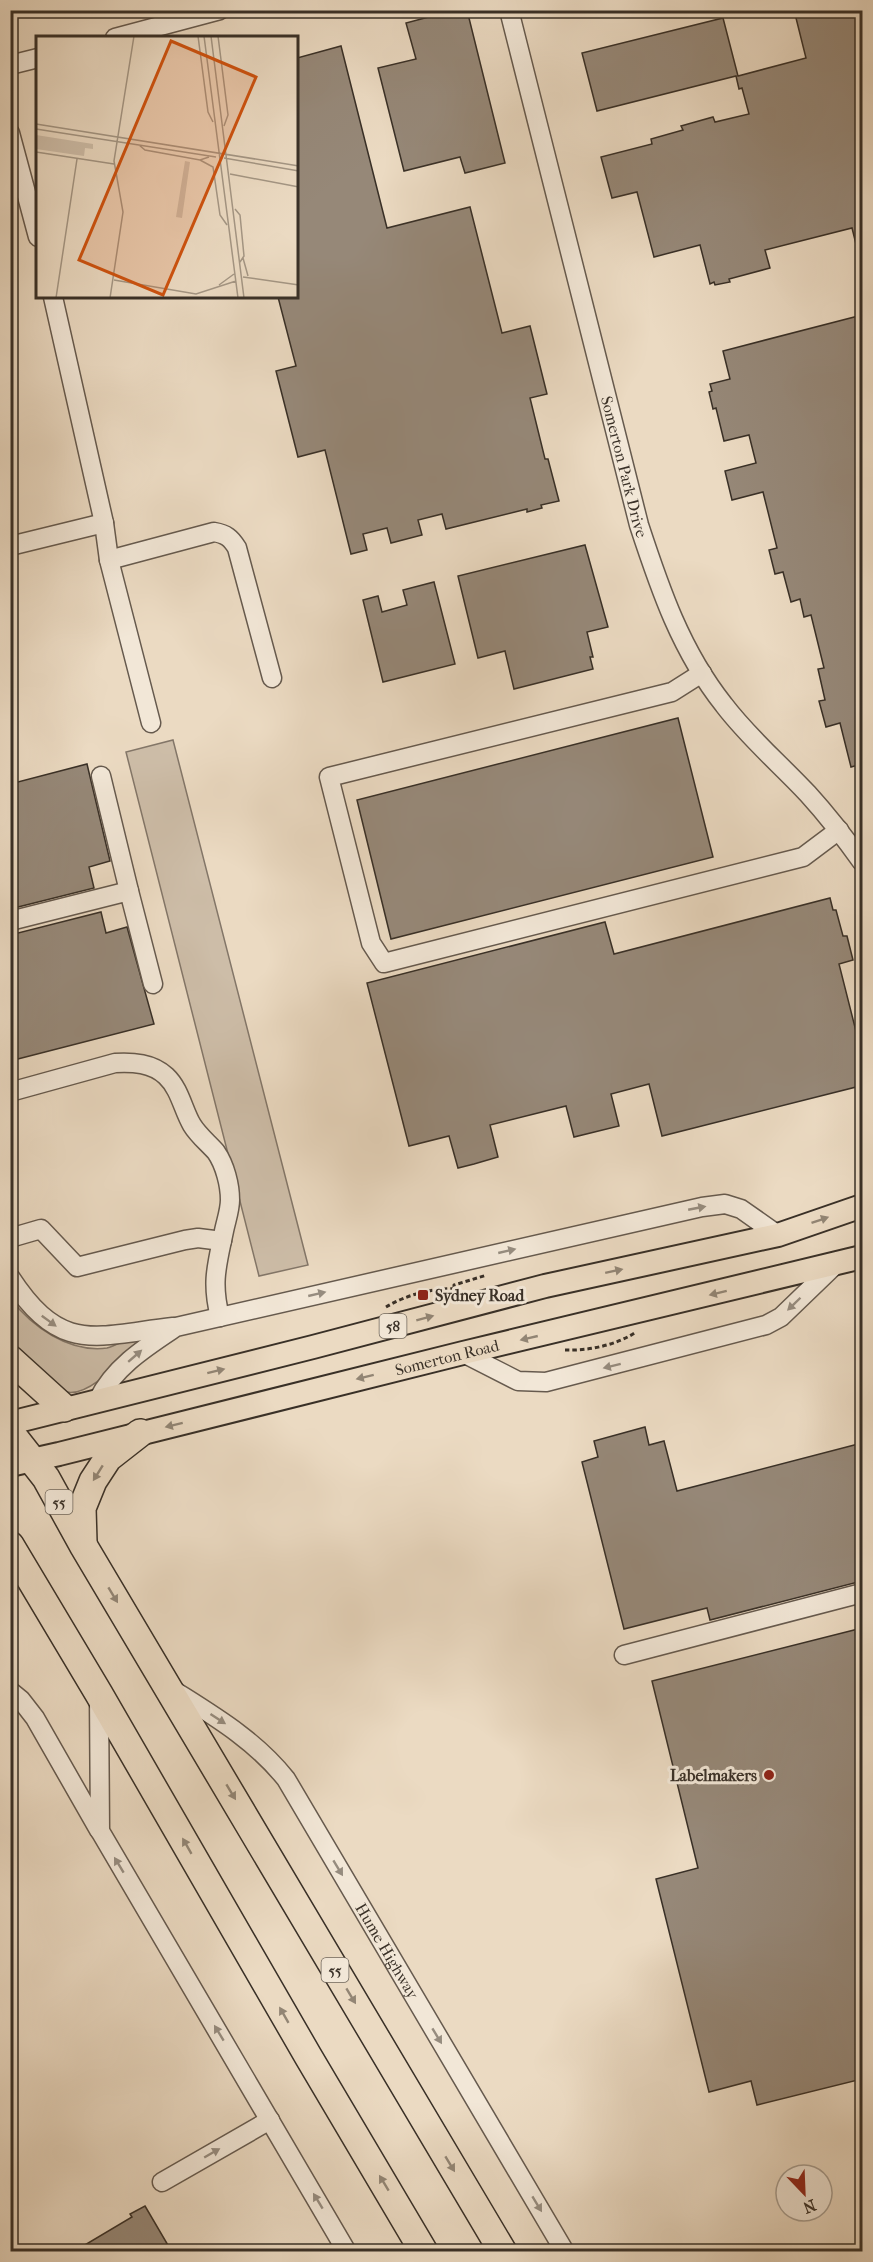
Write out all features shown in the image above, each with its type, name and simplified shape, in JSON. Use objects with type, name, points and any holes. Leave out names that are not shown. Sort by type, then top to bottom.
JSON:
[{"type":"highway","points":[[10,1359],[64,1408]]},
{"type":"highway","name":"Hume Highway","points":[[10,1432],[22,1463],[46,1478],[83,1545],[503,2252]]},
{"type":"highway","points":[[83,1545],[82,1508],[93,1481],[108,1458],[140,1433]]},
{"type":"highway","points":[[10,1545],[18,1569],[99,1694],[424,2252]]},
{"type":"main road","name":"58","points":[[10,1423],[544,1286],[778,1235],[860,1205]]},
{"type":"main road","name":"Somerton Road","points":[[22,1463],[862,1257]]},
{"type":"street","points":[[120,36],[173,16],[220,10]]},
{"type":"street","name":"Somerton Park Drive","points":[[509,10],[639,525],[658,584],[677,631],[723,704],[753,739],[807,793],[839,830],[862,862]]},
{"type":"street","points":[[10,65],[36,58]]},
{"type":"street","points":[[10,133],[15,171],[36,231]]},
{"type":"street","points":[[53,298],[104,523],[109,560],[151,723]]},
{"type":"street","points":[[10,546],[104,523]]},
{"type":"street","points":[[109,560],[214,532],[232,539],[237,548],[272,678]]},
{"type":"street","points":[[702,673],[672,692],[329,777],[371,943],[384,963],[803,857],[839,830]]},
{"type":"street","points":[[101,776],[153,984]]},
{"type":"street","points":[[10,921],[129,891]]},
{"type":"street","points":[[10,1092],[115,1063],[131,1062],[151,1066],[167,1077],[176,1089],[193,1128],[216,1153],[223,1165],[230,1201],[214,1286],[220,1317]]},
{"type":"street","points":[[10,1277],[37,1312],[54,1325],[71,1333],[107,1337],[176,1327],[702,1206],[725,1204],[741,1209],[778,1235]]},
{"type":"street","points":[[10,1238],[41,1228],[77,1267],[185,1240],[198,1238],[222,1241]]},
{"type":"street","points":[[463,1353],[518,1381],[534,1383],[556,1380],[766,1325],[782,1317],[836,1264]]},
{"type":"street","points":[[98,1400],[112,1376],[145,1348],[176,1327]]},
{"type":"street","points":[[624,1654],[862,1593]]},
{"type":"street","name":"Hume Highway","points":[[169,1687],[242,1735],[264,1754],[286,1779],[565,2252]]},
{"type":"street","points":[[10,1690],[35,1718],[99,1832],[347,2252]]},
{"type":"street","points":[[99,1694],[99,1832]]},
{"type":"street","points":[[162,2182],[270,2120]]},
{"type":"shaded area","points":[[173,740],[308,1265],[259,1276],[126,752]]},
{"type":"shaded area","points":[[10,1298],[40,1328],[65,1342],[79,1346],[107,1348],[128,1339],[147,1335],[107,1374],[83,1390],[71,1393],[54,1386],[11,1347]]},
{"type":"building","points":[[455,10],[467,10],[505,163],[465,173],[460,157],[404,171],[378,68],[416,59],[406,23]]},
{"type":"building","points":[[794,10],[862,10],[862,251],[858,252],[852,228],[765,250],[770,268],[729,279],[730,282],[710,284],[700,245],[654,257],[637,192],[612,198],[601,157],[652,144],[651,139],[683,130],[681,126],[713,117],[715,122],[749,114],[736,76],[597,111],[582,53],[723,18],[738,76],[806,58]]},
{"type":"building","points":[[341,46],[387,228],[470,207],[502,333],[530,326],[547,394],[530,398],[545,459],[548,459],[559,501],[541,505],[542,508],[527,512],[527,509],[446,529],[442,514],[418,520],[422,535],[391,543],[387,528],[363,534],[367,550],[351,554],[325,450],[298,457],[276,371],[296,366],[278,298],[298,298],[298,58]]},
{"type":"building","points":[[862,315],[862,764],[851,767],[840,723],[826,727],[819,701],[825,700],[818,669],[824,668],[811,615],[804,617],[800,599],[791,602],[783,572],[775,574],[769,550],[777,548],[763,492],[732,500],[725,471],[756,463],[749,435],[724,441],[716,408],[713,409],[709,392],[712,391],[710,384],[730,379],[723,351]]},
{"type":"building","points":[[585,545],[608,627],[587,632],[593,657],[590,657],[593,669],[514,689],[505,651],[478,658],[458,576]]},
{"type":"building","points":[[434,582],[455,664],[383,682],[363,600],[378,596],[382,612],[407,605],[403,590]]},
{"type":"building","points":[[678,718],[713,857],[391,939],[357,800]]},
{"type":"building","points":[[87,764],[110,861],[89,867],[94,888],[10,909],[10,784]]},
{"type":"building","points":[[830,898],[843,936],[847,936],[853,960],[839,964],[862,1055],[862,1078],[856,1087],[662,1136],[649,1084],[611,1094],[619,1126],[574,1137],[566,1106],[490,1125],[498,1157],[474,1164],[458,1168],[449,1136],[409,1146],[367,983],[605,922],[614,954]]},
{"type":"building","points":[[101,912],[106,933],[127,927],[154,1024],[10,1061],[10,935]]},
{"type":"building","points":[[645,1427],[649,1445],[664,1441],[677,1491],[862,1443],[862,1581],[710,1620],[707,1608],[624,1629],[582,1462],[598,1457],[594,1441]]},
{"type":"building","name":"Labelmakers","points":[[862,1628],[862,2079],[757,2105],[751,2081],[709,2092],[656,1879],[698,1868],[652,1681]]},
{"type":"building","points":[[145,2206],[172,2252],[73,2252],[132,2217],[130,2214]]},
{"type":"place","name":"Sydney Road","points":[[423,1295]]},
{"type":"place","name":"Labelmakers","points":[[769,1775]]}]
